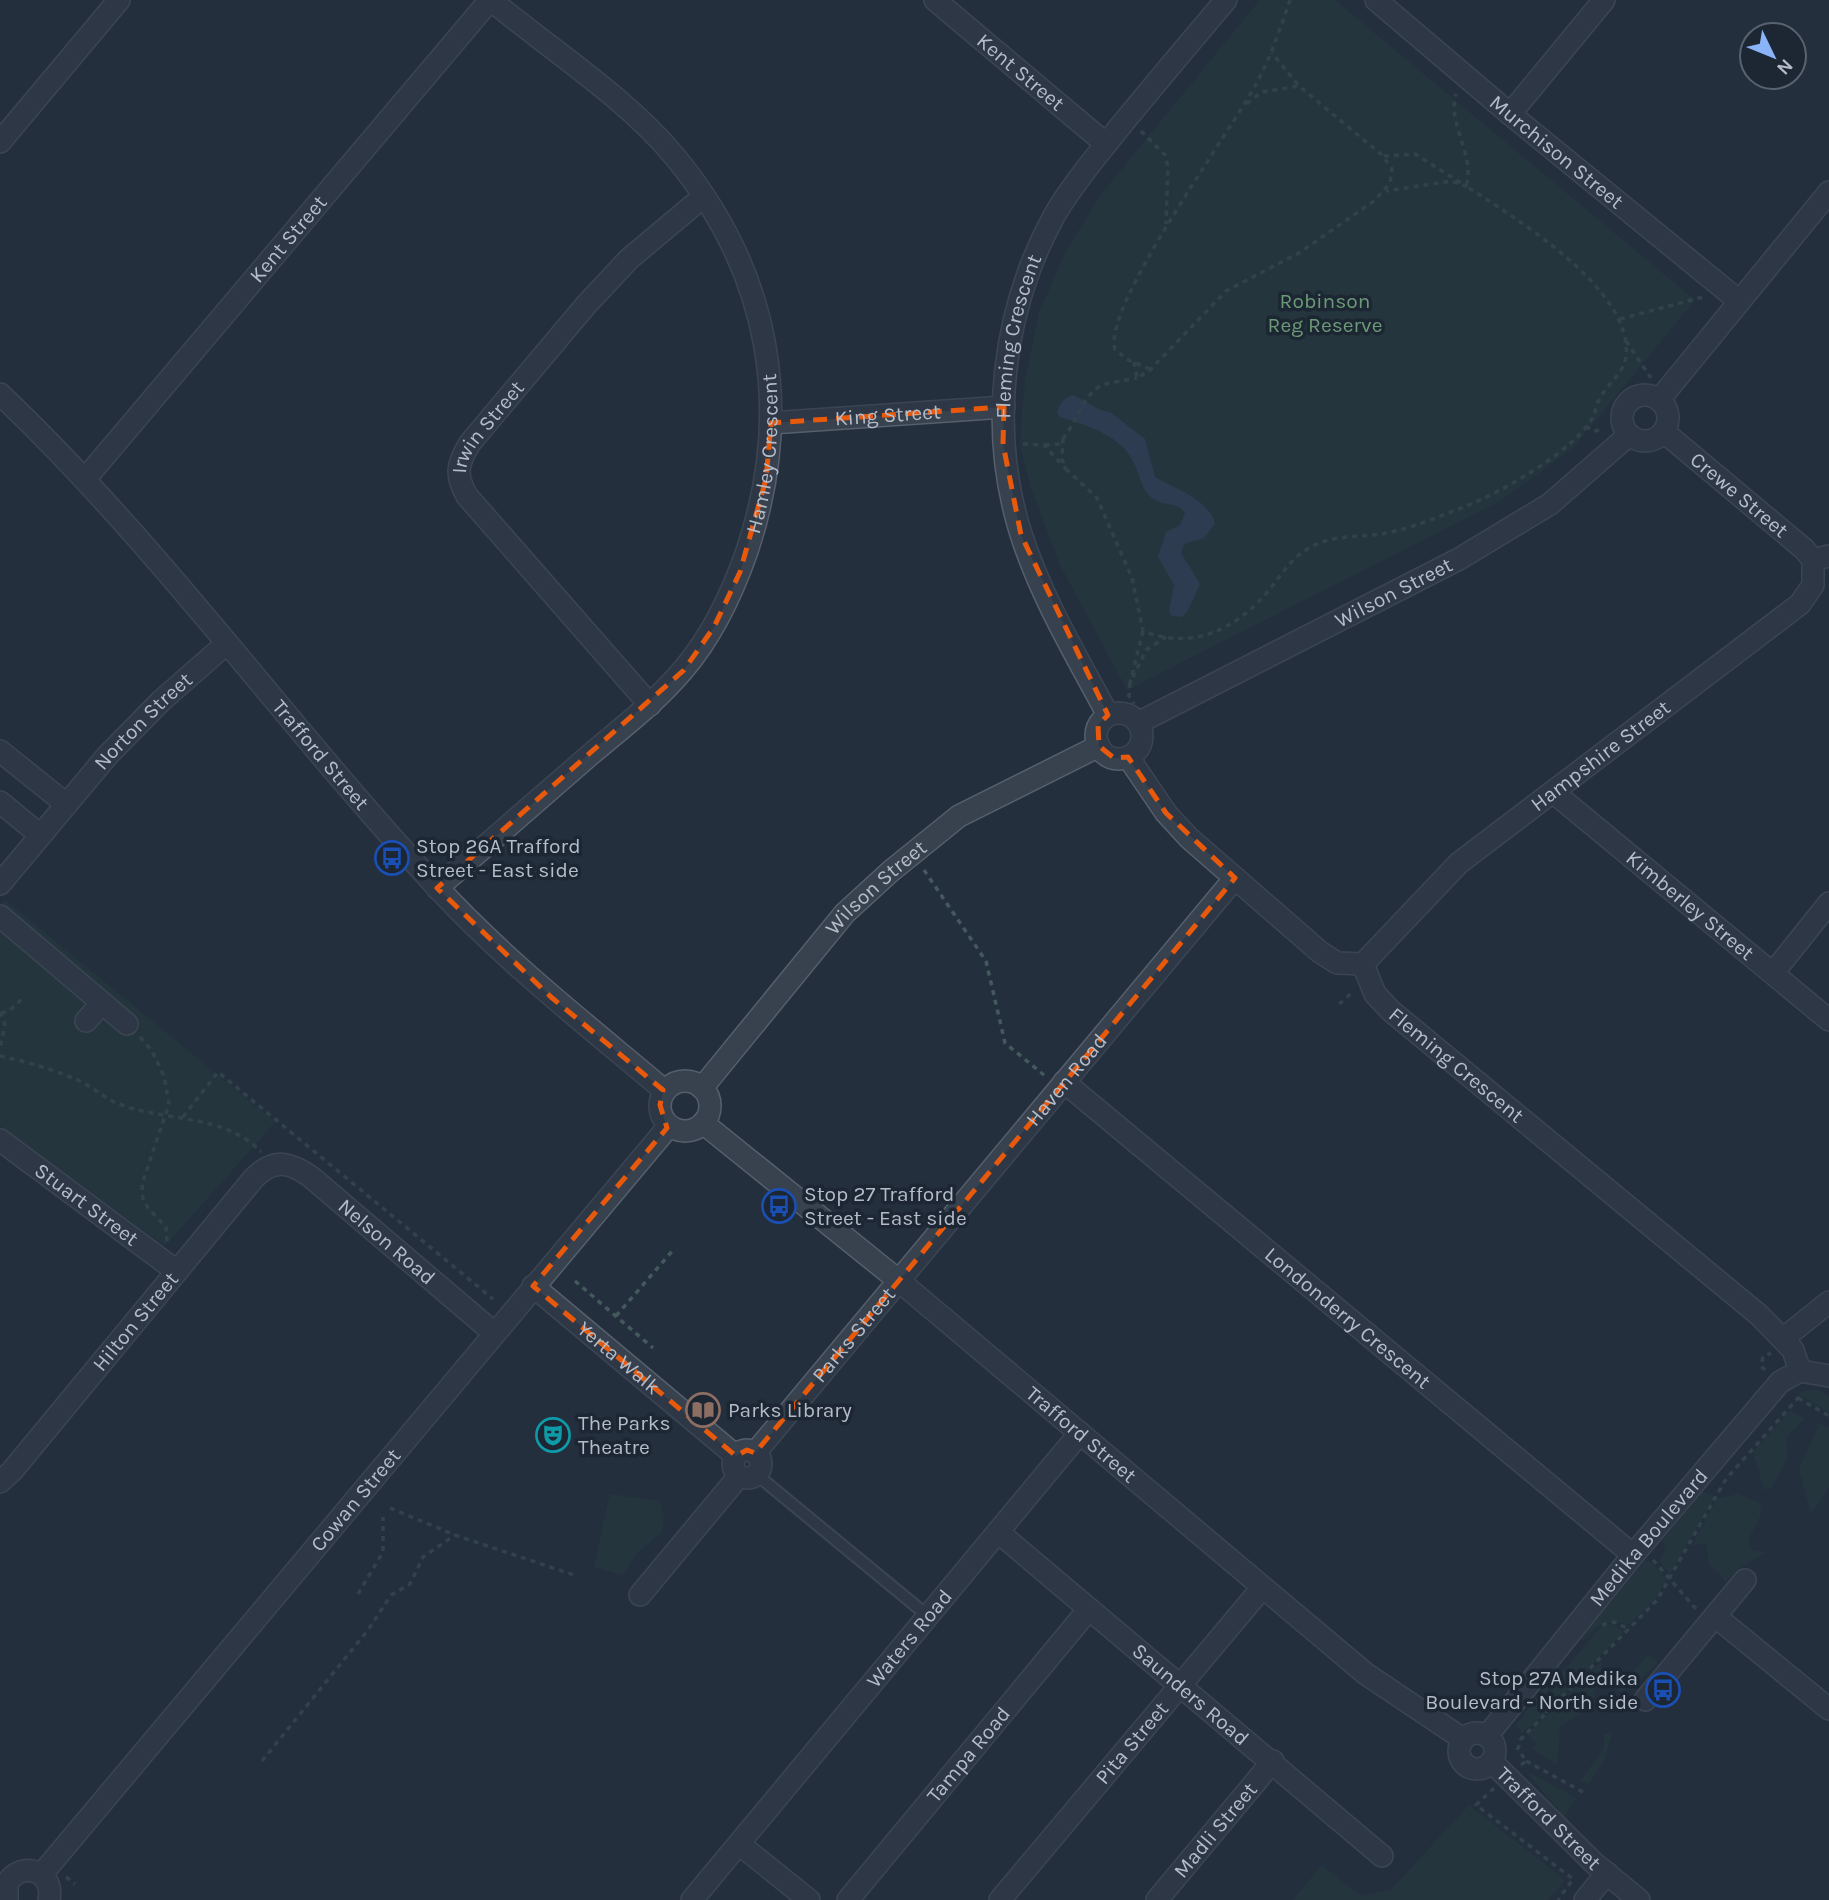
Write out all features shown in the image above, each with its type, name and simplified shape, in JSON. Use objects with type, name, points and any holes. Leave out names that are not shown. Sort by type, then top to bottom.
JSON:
[{"type":"street","points":[[0,142],[119,0]]},
{"type":"street","name":"Hamley Crescent","points":[[437,888],[650,705],[684,670],[714,627],[740,572],[755,525],[767,473],[771,423],[770,370],[760,316],[741,261],[723,224],[675,157],[634,116],[490,0]]},
{"type":"street","name":"Kent Street","points":[[86,478],[490,0]]},
{"type":"street","name":"Kent Street","points":[[935,0],[1106,144]]},
{"type":"street","name":"Fleming Crescent","points":[[1108,715],[1040,582],[1021,535],[1009,489],[1003,444],[1004,382],[1014,319],[1033,261],[1055,215],[1106,144],[1226,0]]},
{"type":"street","name":"Murchison Street","points":[[1376,0],[1510,114],[1739,301]]},
{"type":"street","points":[[1510,114],[1604,0]]},
{"type":"street","points":[[1656,391],[1667,412],[1664,432],[1646,441],[1629,435],[1622,421],[1624,409],[1630,401],[1656,391],[1739,301],[1829,192]]},
{"type":"street","name":"Irwin Street","points":[[650,705],[467,496],[457,479],[458,462],[470,443],[586,304],[629,259],[704,197]]},
{"type":"street","name":"Trafford Street","points":[[0,394],[86,478],[437,888],[551,997],[665,1091]]},
{"type":"street","name":"King Street","points":[[771,423],[1004,407]]},
{"type":"street","name":"Crewe Street","points":[[1664,432],[1804,549],[1821,558]]},
{"type":"street","name":"Wilson Street","points":[[1138,716],[1459,559],[1550,504],[1629,435]]},
{"type":"street","name":"Hampshire Street","points":[[1363,964],[1459,863],[1800,604],[1813,585],[1821,558]]},
{"type":"street","name":"Norton Street","points":[[0,884],[66,804],[161,701],[226,644]]},
{"type":"street","points":[[1122,713],[1138,716],[1142,738],[1128,757],[1108,756],[1098,746],[1098,726],[1108,715],[1122,713]]},
{"type":"street","name":"Wilson Street","points":[[702,1088],[845,912],[912,853],[959,817],[1098,746]]},
{"type":"street","points":[[0,751],[66,804]]},
{"type":"street","points":[[1128,757],[1166,813],[1189,838],[1320,952],[1337,962],[1363,964]]},
{"type":"street","name":"Kimberley Street","points":[[1553,792],[1829,1020]]},
{"type":"street","points":[[0,803],[40,835]]},
{"type":"street","name":"Haven Road","points":[[898,1280],[1235,878]]},
{"type":"street","points":[[1773,973],[1829,904]]},
{"type":"street","points":[[0,916],[127,1024]]},
{"type":"street","name":"Fleming Crescent","points":[[1363,964],[1375,994],[1391,1011],[1784,1338],[1793,1350],[1800,1371]]},
{"type":"street","points":[[86,1021],[102,1003]]},
{"type":"street","points":[[679,1082],[702,1088],[709,1101],[704,1123],[691,1131],[676,1130],[669,1126],[660,1105],[665,1091],[679,1082]]},
{"type":"street","name":"Londonderry Crescent","points":[[1061,1085],[1633,1555]]},
{"type":"street","name":"Trafford Street","points":[[704,1123],[898,1280],[1366,1674],[1463,1739]]},
{"type":"street","name":"Cowan Street","points":[[42,1874],[669,1126]]},
{"type":"street","name":"Stuart Street","points":[[0,1140],[175,1270]]},
{"type":"street","name":"Nelson Road","points":[[273,1164],[285,1162],[311,1177],[494,1333]]},
{"type":"street","name":"Hilton Street","points":[[0,1482],[12,1471],[175,1270],[254,1178],[273,1164]]},
{"type":"street","name":"Parks Street","points":[[640,1595],[898,1280]]},
{"type":"street","name":"Yerta Walk","points":[[533,1286],[747,1465]]},
{"type":"street","points":[[1784,1338],[1829,1302]]},
{"type":"street","points":[[1800,1371],[1829,1376]]},
{"type":"street","name":"Medika Boulevard","points":[[1487,1736],[1633,1555],[1780,1382],[1800,1371]]},
{"type":"street","name":"Waters Road","points":[[692,1900],[1080,1433]]},
{"type":"street","name":"Saunders Road","points":[[998,1532],[1273,1761],[1382,1856]]},
{"type":"street","points":[[1645,1700],[1708,1615],[1745,1580]]},
{"type":"street","name":"Pita Street","points":[[1000,1900],[1262,1588]]},
{"type":"street","name":"Tampa Road","points":[[848,1900],[1089,1609]]},
{"type":"street","points":[[1708,1615],[1829,1709]]},
{"type":"street","points":[[1477,1733],[1487,1736],[1496,1750],[1492,1762],[1483,1769],[1466,1766],[1459,1756],[1463,1739],[1477,1733]]},
{"type":"street","name":"Madli Street","points":[[1157,1900],[1273,1761]]},
{"type":"street","name":"Trafford Street","points":[[1492,1762],[1607,1873],[1639,1900]]},
{"type":"street","points":[[739,1844],[809,1900]]},
{"type":"street","points":[[7,1900],[5,1874],[27,1869],[42,1874],[50,1886],[49,1900]]},
{"type":"street","points":[[1585,1900],[1607,1873]]},
{"type":"lane","name":"Yerta Walk","points":[[747,1465],[928,1616]]},
{"type":"path","points":[[1150,370],[1115,349],[1114,329],[1167,226],[1243,108],[1272,53],[1290,0]]},
{"type":"path","points":[[1272,53],[1299,86],[1382,155],[1392,169],[1392,178],[1386,191]]},
{"type":"path","points":[[1243,108],[1261,92],[1299,86]]},
{"type":"path","points":[[1456,94],[1455,112],[1468,166],[1465,186]]},
{"type":"path","points":[[1126,119],[1160,147],[1165,155],[1168,166],[1167,226]]},
{"type":"path","points":[[1143,631],[1189,639],[1211,635],[1232,625],[1250,610],[1298,554],[1316,544],[1401,529],[1494,494],[1559,452],[1586,426],[1594,415],[1602,394],[1625,363],[1620,319],[1612,302],[1532,229],[1415,154],[1382,155]]},
{"type":"path","points":[[1003,444],[1059,444],[1076,422],[1087,395],[1102,385],[1137,378],[1150,370],[1226,291],[1299,253],[1386,191],[1451,181],[1465,186]]},
{"type":"path","points":[[1620,319],[1700,299],[1708,294]]},
{"type":"path","points":[[1624,339],[1656,391]]},
{"type":"path","points":[[1134,362],[1137,378]]},
{"type":"path","points":[[1586,426],[1592,431],[1607,430]]},
{"type":"path","points":[[1063,439],[1062,460],[1066,469]]},
{"type":"path","points":[[1044,445],[1097,498],[1132,578],[1143,631],[1129,696],[1138,716]]},
{"type":"path","points":[[1130,683],[1146,650],[1166,637]]},
{"type":"path","points":[[912,853],[986,961],[1005,1043],[1061,1085]]},
{"type":"path","points":[[1339,1004],[1356,989]]},
{"type":"path","points":[[0,1049],[5,1025],[0,1012],[9,1011],[24,997]]},
{"type":"path","points":[[127,1024],[152,1051],[164,1076],[169,1104],[142,1184],[143,1199],[166,1227],[169,1235],[169,1239],[155,1255]]},
{"type":"path","points":[[0,1056],[68,1076],[117,1103],[229,1131],[255,1145],[273,1164]]},
{"type":"path","points":[[616,1316],[674,1249]]},
{"type":"path","points":[[575,1282],[653,1348]]},
{"type":"path","points":[[1798,1398],[1829,1416]]},
{"type":"path","points":[[1524,1735],[1562,1700],[1657,1600],[1726,1479],[1788,1410]]},
{"type":"path","points":[[390,1508],[455,1535],[574,1575]]},
{"type":"path","points":[[358,1594],[383,1552],[383,1517]]},
{"type":"path","points":[[262,1761],[368,1630],[391,1595],[410,1584],[424,1557],[455,1535]]},
{"type":"path","points":[[1656,1550],[1650,1557],[1708,1615]]},
{"type":"path","points":[[1526,1761],[1583,1792]]},
{"type":"path","points":[[1476,1805],[1573,1879],[1558,1900]]},
{"type":"highlighted area","points":[[1004,407],[1003,444],[1021,535],[1108,715],[1098,725],[1099,746],[1114,758],[1128,757],[1166,813],[1235,878],[755,1453],[747,1450],[736,1456],[533,1286],[667,1128],[660,1105],[663,1090],[551,997],[437,888],[684,670],[714,627],[740,572],[766,479],[771,423]]},
{"type":"green space","name":"Robinson Reg Reserve","points":[[1260,0],[1335,0],[1695,300],[1572,449],[1500,501],[1127,690],[1060,565],[1031,488],[1020,444],[1025,380],[1039,313],[1066,251],[1102,193]]},
{"type":"green space","points":[[5,900],[275,1122],[165,1246],[0,1126],[0,906]]},
{"type":"green space","points":[[1821,1391],[1829,1397],[1829,1413],[1797,1393]]},
{"type":"green space","points":[[1790,1411],[1805,1418],[1786,1438],[1788,1457],[1772,1487],[1764,1490],[1753,1452]]},
{"type":"green space","points":[[1819,1424],[1829,1428],[1829,1488],[1811,1513],[1799,1469]]},
{"type":"green space","points":[[1702,1491],[1715,1497],[1670,1574],[1660,1561],[1665,1550],[1663,1540]]},
{"type":"green space","points":[[610,1494],[660,1501],[664,1517],[662,1532],[637,1553],[622,1575],[594,1567]]},
{"type":"green space","points":[[1738,1494],[1760,1503],[1760,1515],[1749,1545],[1753,1551],[1766,1552],[1738,1569],[1725,1583],[1721,1575],[1709,1565],[1707,1543],[1692,1546],[1717,1499]]},
{"type":"green space","points":[[1645,1561],[1651,1562],[1666,1580],[1656,1598],[1629,1624],[1608,1622],[1593,1630],[1583,1641],[1580,1639]]},
{"type":"green space","points":[[1611,1624],[1624,1631],[1551,1708],[1553,1684],[1600,1628]]},
{"type":"green space","points":[[1648,1654],[1658,1663],[1623,1693],[1617,1691],[1618,1681],[1637,1668]]},
{"type":"green space","points":[[1603,1660],[1591,1708],[1560,1726],[1557,1765],[1533,1749],[1536,1742],[1527,1735]]},
{"type":"green space","points":[[1559,1666],[1561,1668],[1549,1682],[1543,1715],[1522,1733],[1516,1726]]},
{"type":"green space","points":[[1612,1733],[1604,1761],[1588,1784],[1581,1780],[1604,1748],[1604,1734]]},
{"type":"green space","points":[[1525,1770],[1576,1798],[1564,1817]]},
{"type":"green space","points":[[1469,1805],[1565,1880],[1548,1900],[1293,1900],[1322,1865],[1361,1896],[1391,1890]]},
{"type":"water","points":[[1074,395],[1100,410],[1110,412],[1145,439],[1155,477],[1199,501],[1212,516],[1215,524],[1204,538],[1184,544],[1181,553],[1200,584],[1182,617],[1172,616],[1169,611],[1174,585],[1158,557],[1166,532],[1180,525],[1185,513],[1178,507],[1156,501],[1149,495],[1129,455],[1113,439],[1093,428],[1060,417],[1057,413],[1061,403]]},
{"type":"place","name":"Stop 26A Trafford Street - East side","points":[[392,858]]},
{"type":"place","name":"Stop 27 Trafford Street - East side","points":[[779,1206]]},
{"type":"place","name":"Parks Library","points":[[703,1410]]},
{"type":"place","name":"The Parks Theatre","points":[[553,1435]]},
{"type":"place","name":"Stop 27A Medika Boulevard - North side","points":[[1663,1690]]}]
